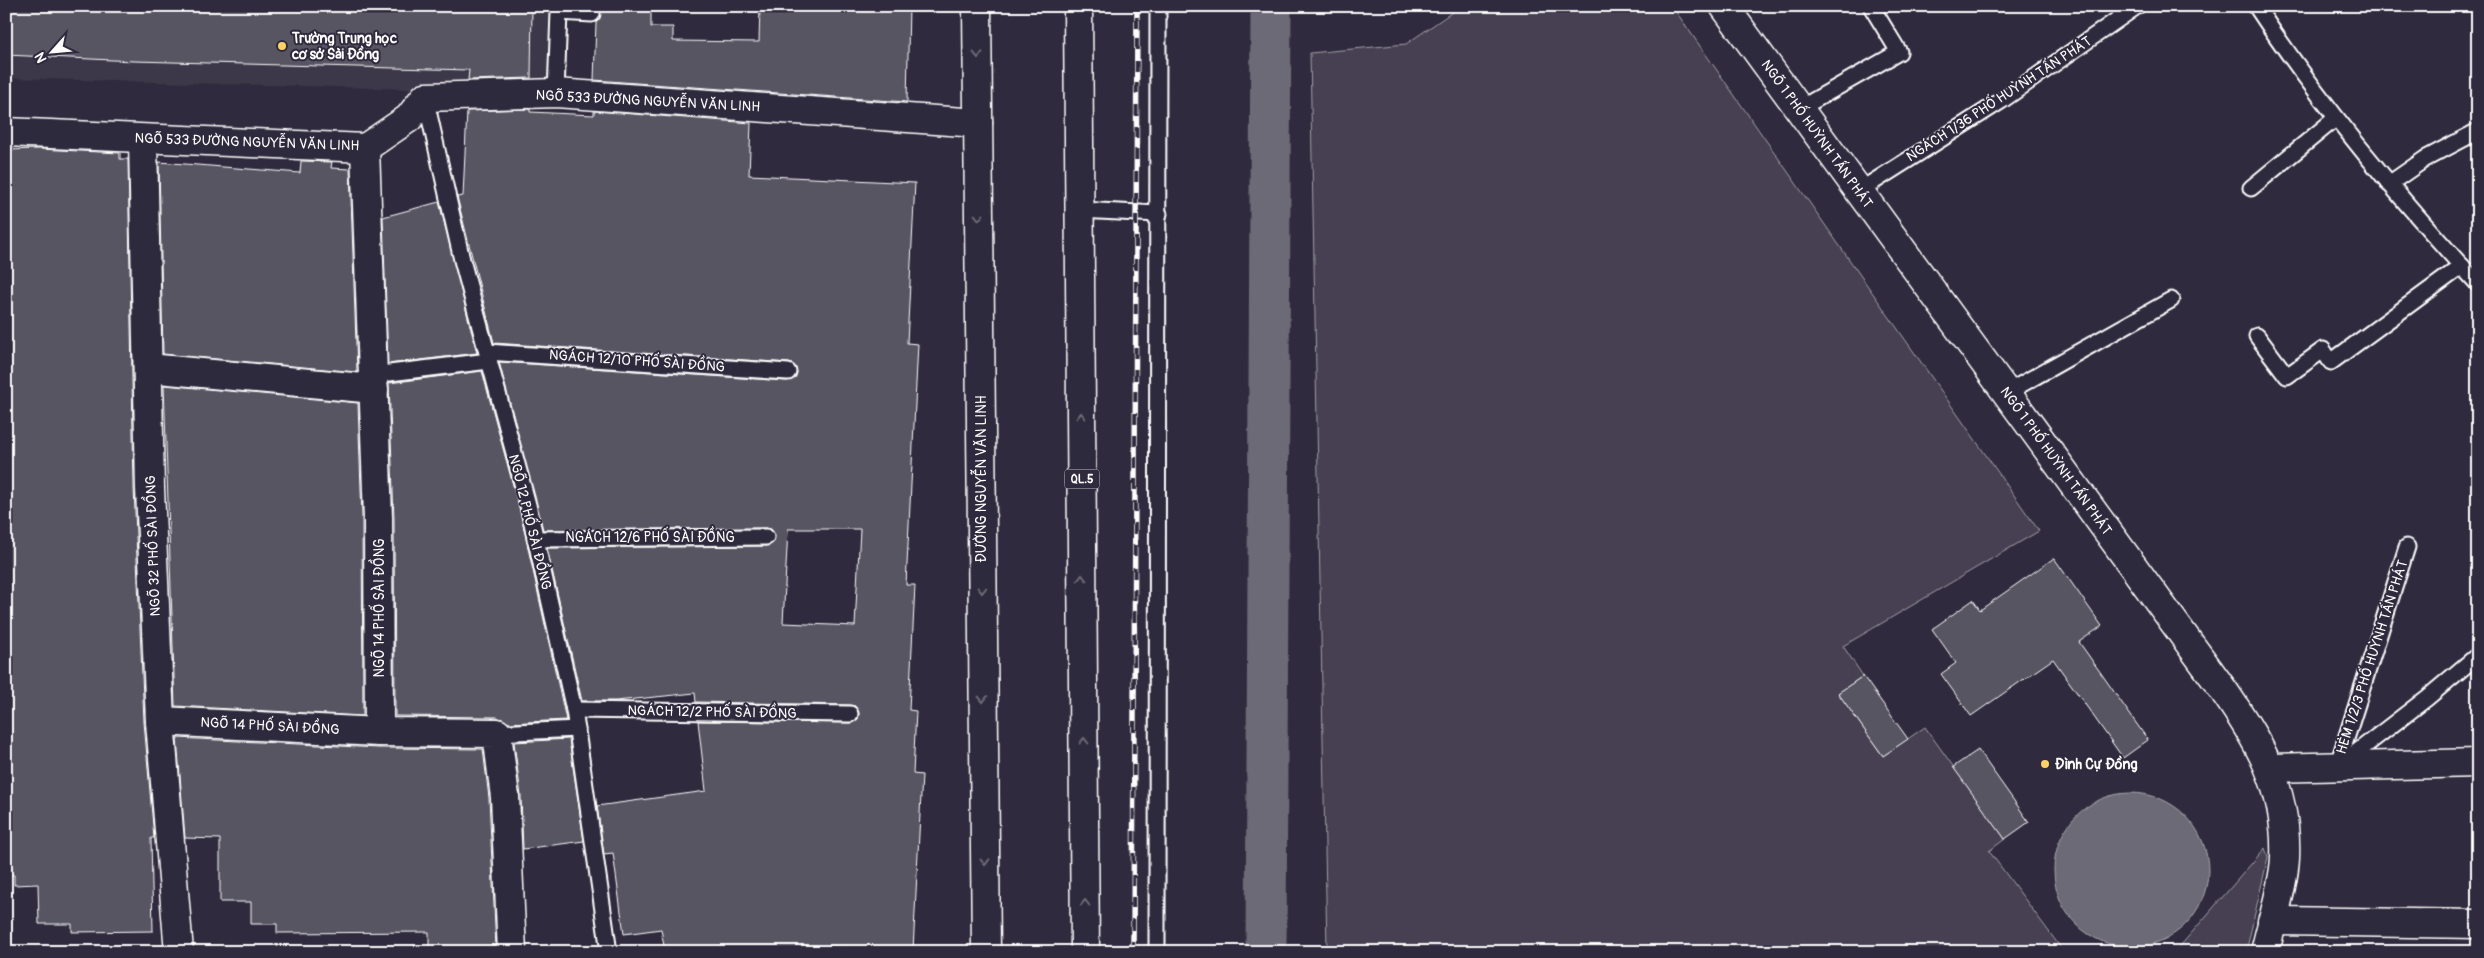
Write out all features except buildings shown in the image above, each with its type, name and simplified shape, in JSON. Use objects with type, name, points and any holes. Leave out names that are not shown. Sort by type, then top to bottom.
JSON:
[{"type":"main road","name":"ĐƯỜNG NGUYỄN VĂN LINH","points":[[977,6],[986,952]]},
{"type":"main road","name":"QL.5","points":[[1078,6],[1085,952]]},
{"type":"main road","name":"NGÕ 1 PHỐ HUỲNH TẤN PHÁT","points":[[1724,6],[2239,712],[2256,738],[2270,768],[2280,799],[2285,860],[2265,952]]},
{"type":"main road","name":"NGÕ 533 ĐƯỜNG NGUYỄN VĂN LINH","points":[[6,132],[365,148],[409,118],[425,97],[556,93],[978,123]]},
{"type":"main road","name":"NGÕ 32 PHỐ SÀI ĐỒNG","points":[[143,139],[150,488],[160,721],[179,952]]},
{"type":"main road","name":"NGÕ 14 PHỐ SÀI ĐỒNG","points":[[160,721],[379,732],[378,518],[365,148]]},
{"type":"main road","points":[[148,368],[374,382]]},
{"type":"main road","points":[[379,732],[497,733],[505,797],[512,952]]},
{"type":"main road","points":[[2270,768],[2478,763]]},
{"type":"main road","points":[[2272,921],[2478,924]]},
{"type":"lane","points":[[556,93],[559,12],[592,14],[592,6]]},
{"type":"lane","points":[[1157,952],[1158,6]]},
{"type":"lane","points":[[1799,109],[1899,52],[1871,6]]},
{"type":"lane","name":"NGÁCH 1/36 PHỐ HUỲNH TẤN PHÁT","points":[[1859,190],[2001,101],[2137,6]]},
{"type":"lane","points":[[2256,6],[2336,118],[2390,184],[2478,284]]},
{"type":"lane","name":"NGÕ 12 PHỐ SÀI ĐỒNG","points":[[425,97],[462,260],[535,539],[574,710],[609,952]]},
{"type":"lane","points":[[2251,188],[2336,118]]},
{"type":"lane","points":[[2390,184],[2425,159],[2478,131]]},
{"type":"lane","points":[[1080,210],[1159,214]]},
{"type":"lane","points":[[2257,336],[2287,376],[2323,350],[2331,362],[2462,266]]},
{"type":"lane","points":[[2006,394],[2171,300]]},
{"type":"lane","name":"NGÁCH 12/10 PHỐ SÀI ĐỒNG","points":[[374,382],[488,356],[788,372]]},
{"type":"lane","name":"NGÁCH 12/6 PHỐ SÀI ĐỒNG","points":[[535,539],[766,537]]},
{"type":"lane","name":"HẺM 1/2/3 PHỐ HUỲNH TẤN PHÁT","points":[[2337,767],[2407,547]]},
{"type":"lane","points":[[2337,767],[2427,698],[2478,655]]},
{"type":"lane","name":"NGÁCH 12/2 PHỐ SÀI ĐỒNG","points":[[574,710],[850,714]]},
{"type":"lane","points":[[497,733],[577,729]]},
{"type":"shaded area","name":"Trường Trung học cơ sở Sài Đồng","points":[[6,6],[592,6],[559,13],[556,93],[6,78]]},
{"type":"shaded area","points":[[1461,6],[1672,6],[2039,531],[1843,646],[1863,676],[1838,693],[1883,756],[1925,727],[2005,839],[1989,851],[2064,952],[1327,952],[1310,53],[1406,44]]},
{"type":"shaded area","points":[[2131,793],[2160,799],[2174,806],[2185,816],[2195,827],[2202,841],[2208,870],[2202,899],[2195,913],[2185,924],[2174,934],[2160,941],[2131,947],[2102,941],[2088,934],[2077,924],[2067,913],[2060,899],[2054,870],[2060,841],[2067,827],[2077,816],[2088,806],[2102,799]]},
{"type":"shaded area","points":[[2265,848],[2268,857],[2246,952],[2175,952]]},
{"type":"waterway","points":[[1266,952],[1271,6]]},
{"type":"railway","points":[[1133,952],[1137,6]]},
{"type":"place","name":"Trường Trung học cơ sở Sài Đồng","points":[[282,46]]},
{"type":"place","name":"Đình Cự Đồng","points":[[2045,764]]}]
